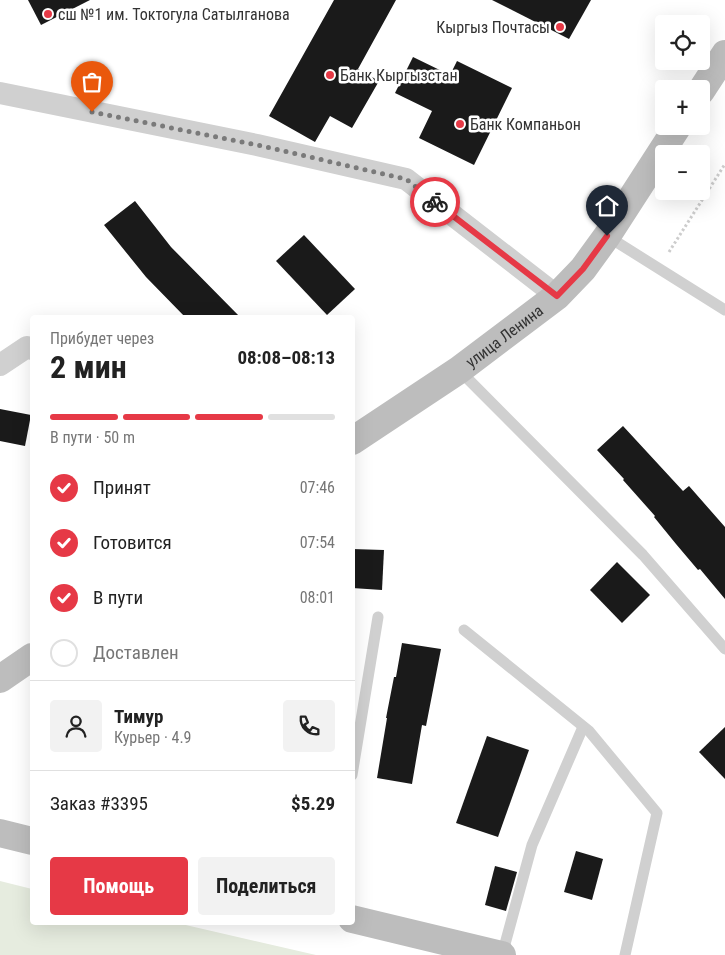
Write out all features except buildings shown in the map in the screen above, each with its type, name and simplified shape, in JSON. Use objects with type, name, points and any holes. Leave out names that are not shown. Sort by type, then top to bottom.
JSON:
[{"type":"main road","points":[[708,80],[725,54]]},
{"type":"main road","name":"улица Ленина","points":[[355,438],[459,370],[557,296],[583,269],[607,236],[672,135]]},
{"type":"main road","points":[[0,679],[30,658]]},
{"type":"main road","points":[[0,833],[30,840]]},
{"type":"main road","points":[[355,920],[502,955]]},
{"type":"street","points":[[0,93],[257,145],[406,179],[557,296]]},
{"type":"street","points":[[0,365],[27,347],[30,348]]},
{"type":"lane","points":[[607,236],[725,310]]},
{"type":"lane","points":[[459,370],[643,555],[725,649]]},
{"type":"lane","points":[[355,757],[378,617]]},
{"type":"lane","points":[[464,630],[589,731],[657,813],[625,955]]},
{"type":"lane","points":[[502,955],[532,845],[583,727]]},
{"type":"path","points":[[658,268],[725,164]]},
{"type":"shaded area","points":[[0,881],[30,888],[30,925],[186,925],[316,955],[0,955]]},
{"type":"way so far","points":[[92,112],[257,145],[406,179],[435,202]]},
{"type":"place","name":"сш №1 им. Токтогула Сатылганова","points":[[48,14]]},
{"type":"place","name":"Кыргыз Почтасы","points":[[560,27]]},
{"type":"place","name":"Банк Кыргызстан","points":[[330,75]]},
{"type":"place","name":"Банк Компаньон","points":[[460,124]]},
{"type":"route","points":[[435,202],[557,296],[583,269],[607,236]]}]
